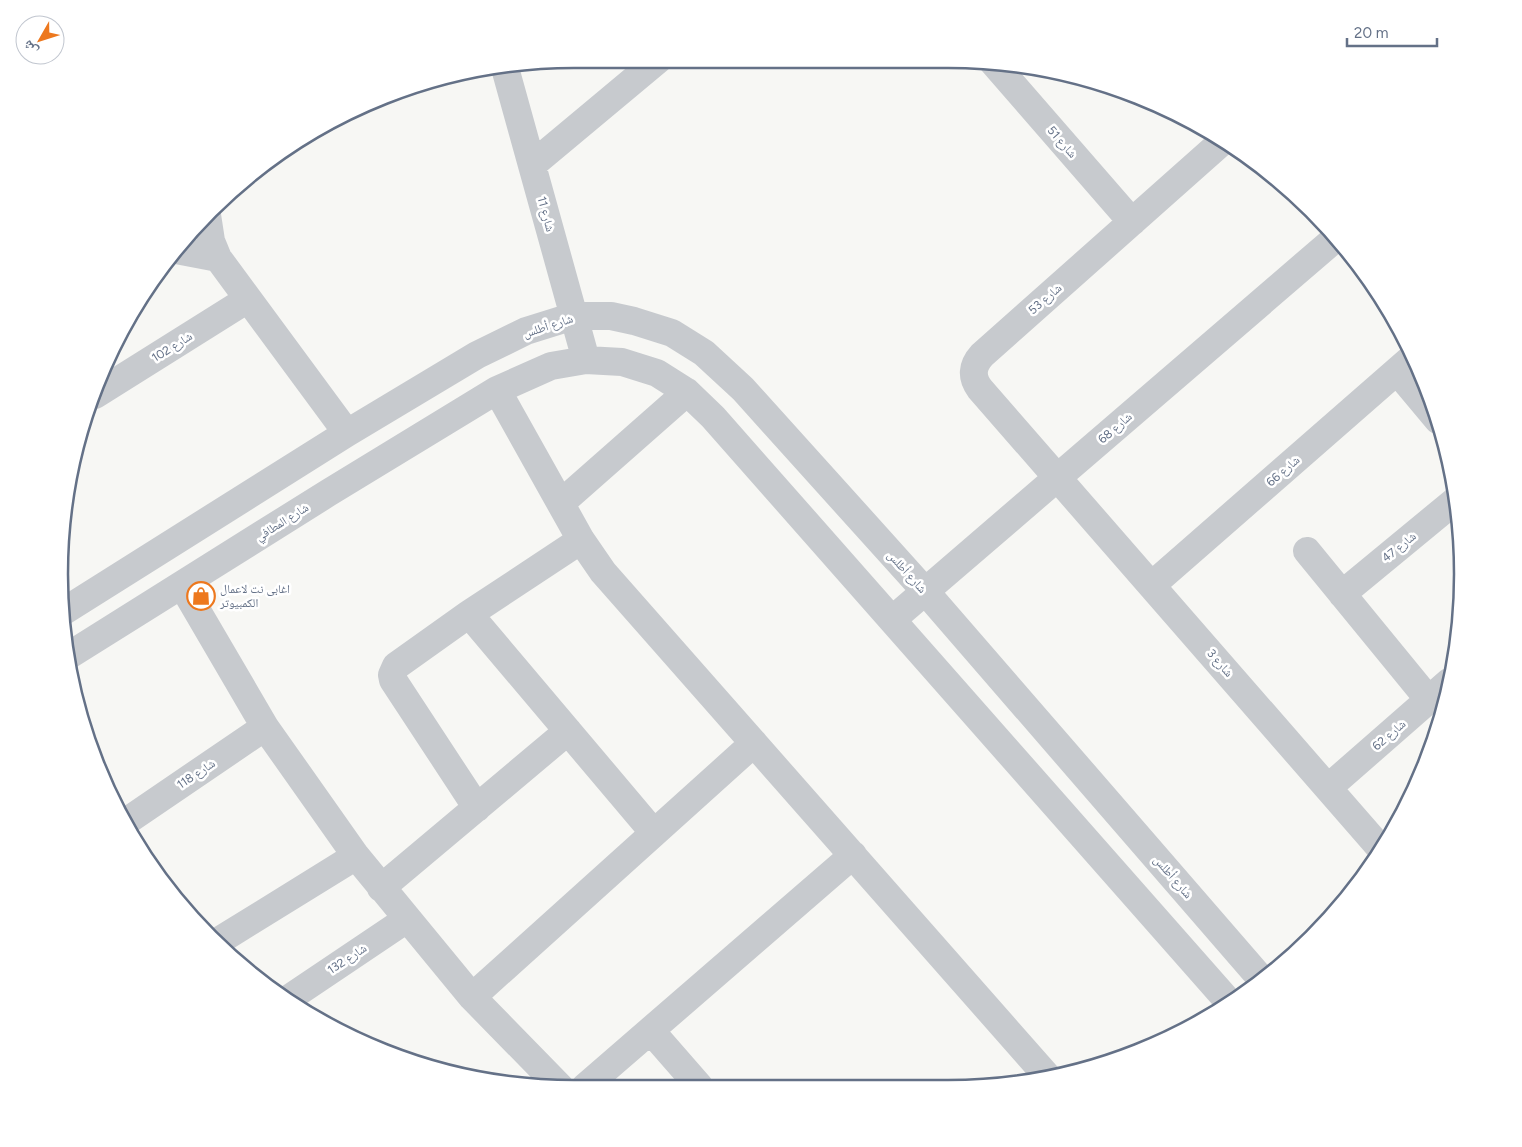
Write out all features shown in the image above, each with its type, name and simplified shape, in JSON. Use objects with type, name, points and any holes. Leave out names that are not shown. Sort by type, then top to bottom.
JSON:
[{"type":"street","points":[[532,166],[648,68]]},
{"type":"street","name":"شارع 11","points":[[506,72],[586,360]]},
{"type":"street","name":"شارع 51","points":[[1018,74],[1132,222]]},
{"type":"street","name":"شارع 53","points":[[1058,477],[976,383],[973,375],[976,360],[1218,145]]},
{"type":"street","points":[[69,608],[347,433],[218,258],[211,241],[208,224]]},
{"type":"street","name":"شارع 68","points":[[892,619],[1331,243]]},
{"type":"street","points":[[183,251],[218,258]]},
{"type":"street","name":"شارع 102","points":[[104,386],[248,299]]},
{"type":"street","name":"شارع أطلس","points":[[347,433],[477,355],[526,331],[574,316],[611,316],[634,321],[672,334],[704,353],[743,389],[924,592],[1257,975]]},
{"type":"street","points":[[1035,1072],[853,855],[603,572],[581,540],[497,390],[551,366],[586,360],[622,362],[657,373],[688,392],[713,417],[1225,997]]},
{"type":"street","points":[[1405,364],[1419,388]]},
{"type":"street","name":"شارع 66","points":[[1152,585],[1405,364]]},
{"type":"street","name":"شارع المطافي","points":[[74,652],[328,493],[497,390]]},
{"type":"street","points":[[561,503],[688,392]]},
{"type":"street","name":"شارع 3","points":[[1058,477],[1376,843]]},
{"type":"street","name":"شارع 47","points":[[1342,594],[1450,505]]},
{"type":"street","points":[[477,808],[393,680],[392,675],[396,666],[469,614],[581,540]]},
{"type":"street","points":[[1306,551],[1429,700]]},
{"type":"street","points":[[182,585],[265,727],[356,856],[472,997],[545,1078]]},
{"type":"street","points":[[469,614],[654,833]]},
{"type":"street","name":"شارع 62","points":[[1329,787],[1441,690]]},
{"type":"street","name":"شارع 118","points":[[131,818],[265,727]]},
{"type":"street","points":[[381,888],[568,731]]},
{"type":"street","points":[[472,997],[754,743]]},
{"type":"street","points":[[593,1080],[853,855]]},
{"type":"street","points":[[223,938],[356,856]]},
{"type":"street","name":"شارع 132","points":[[294,995],[407,919]]},
{"type":"street","points":[[651,1031],[694,1080]]},
{"type":"place","name":"اغابى نت لاعمال الكمبيوتر","points":[[201,596]]}]
